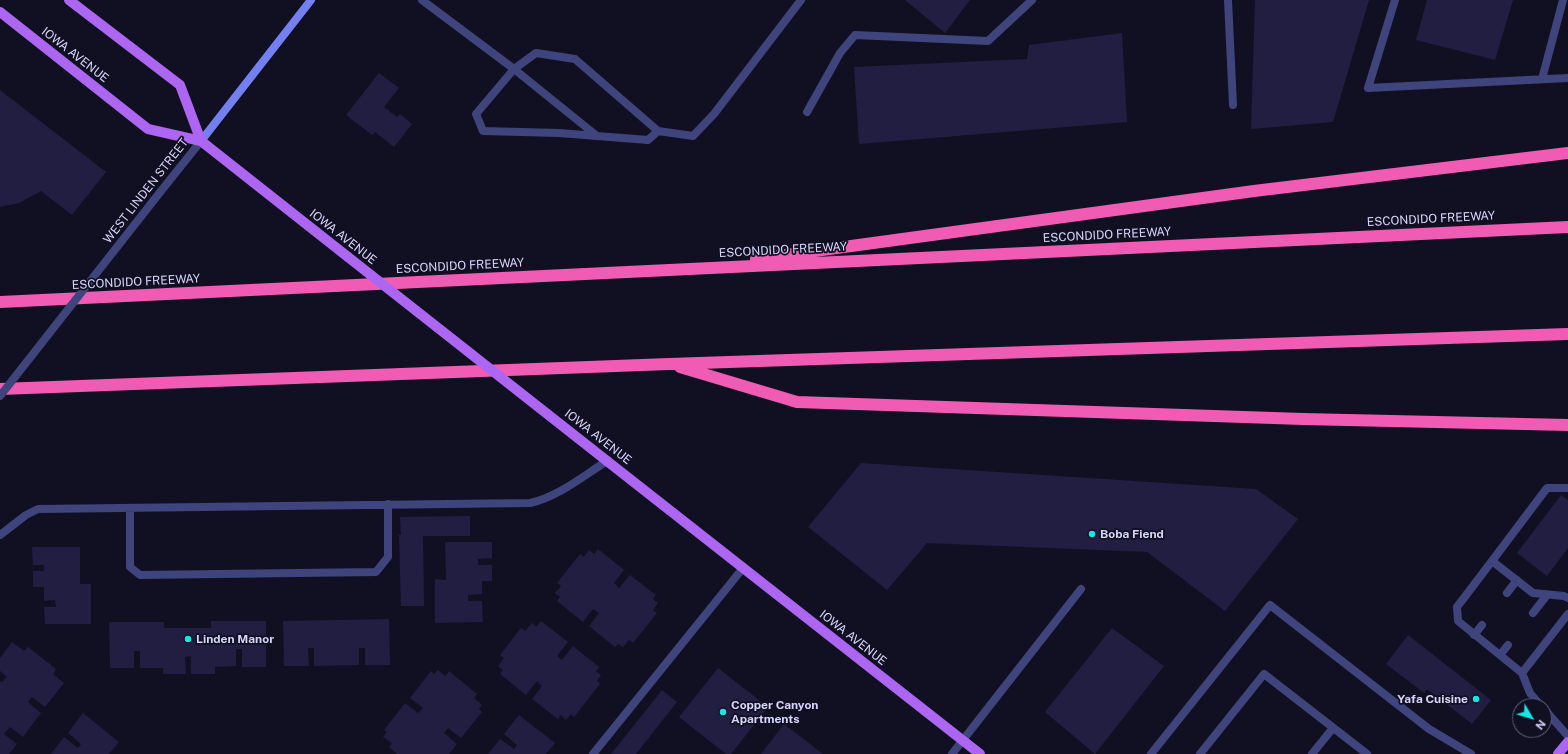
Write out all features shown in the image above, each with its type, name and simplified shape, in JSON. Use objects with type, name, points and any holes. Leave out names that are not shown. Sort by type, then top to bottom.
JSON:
[{"type":"highway","points":[[676,270],[1246,192],[1568,153]]},
{"type":"highway","name":"ESCONDIDO FREEWAY","points":[[0,302],[1568,227]]},
{"type":"highway","points":[[0,389],[669,364],[1568,334]]},
{"type":"highway","points":[[669,364],[797,402],[1303,419],[1568,425]]},
{"type":"main road","points":[[69,0],[180,85],[201,141]]},
{"type":"main road","name":"WEST LINDEN STREET","points":[[201,141],[311,0]]},
{"type":"main road","name":"IOWA AVENUE","points":[[0,12],[148,129],[201,141],[980,754]]},
{"type":"main road","points":[[1558,754],[1568,742]]},
{"type":"street","points":[[422,0],[514,68],[597,136]]},
{"type":"street","points":[[658,131],[648,140],[559,133],[483,131],[476,114],[514,68],[536,53],[575,59],[658,131],[693,136],[714,114],[801,0]]},
{"type":"street","points":[[807,112],[840,54],[855,35],[988,41],[1032,0]]},
{"type":"street","points":[[1228,0],[1233,105]]},
{"type":"street","points":[[1395,0],[1368,88],[1568,78]]},
{"type":"street","points":[[1542,79],[1563,0]]},
{"type":"street","name":"WEST LINDEN STREET","points":[[0,396],[201,141]]},
{"type":"street","points":[[0,535],[26,515],[38,509],[530,503],[540,501],[568,486],[607,461]]},
{"type":"street","points":[[1534,698],[1530,693],[1522,673],[1458,621],[1457,607],[1547,488],[1568,488]]},
{"type":"street","points":[[130,508],[130,567],[140,576],[376,572],[388,557],[388,504]]},
{"type":"street","points":[[1492,561],[1533,592],[1547,595],[1567,595]]},
{"type":"street","points":[[593,754],[743,568]]},
{"type":"street","points":[[1507,593],[1517,580]]},
{"type":"street","points":[[952,754],[1081,589]]},
{"type":"street","points":[[1533,613],[1547,595]]},
{"type":"street","points":[[1151,754],[1270,605],[1429,729],[1471,754]]},
{"type":"street","points":[[1522,673],[1568,614]]},
{"type":"street","points":[[1474,634],[1482,625]]},
{"type":"street","points":[[1500,655],[1508,645]]},
{"type":"street","points":[[1200,754],[1264,674],[1367,754]]},
{"type":"street","points":[[1552,718],[1568,736]]},
{"type":"street","points":[[1312,754],[1333,728]]},
{"type":"building","points":[[905,0],[970,0],[945,33]]},
{"type":"building","points":[[1255,0],[1369,0],[1333,122],[1251,129]]},
{"type":"building","points":[[1427,0],[1513,0],[1495,60],[1416,40]]},
{"type":"building","points":[[1122,33],[1127,122],[859,144],[854,67],[1027,59],[1029,45]]},
{"type":"building","points":[[379,73],[399,88],[384,107],[397,117],[400,114],[412,124],[394,147],[375,132],[372,135],[346,115]]},
{"type":"building","points":[[0,90],[106,172],[72,215],[41,191],[19,203],[0,207]]},
{"type":"building","points":[[861,463],[1256,489],[1298,519],[1225,611],[1147,552],[927,543],[887,590],[808,527]]},
{"type":"building","points":[[1561,495],[1568,500],[1568,548],[1547,576],[1517,553]]},
{"type":"building","points":[[470,516],[470,536],[423,536],[424,606],[401,606],[399,535],[401,535],[400,517]]},
{"type":"building","points":[[445,542],[492,542],[492,558],[478,559],[478,565],[492,565],[492,581],[482,581],[482,594],[468,595],[468,601],[482,601],[483,622],[435,623],[435,579],[446,580]]},
{"type":"building","points":[[32,547],[80,547],[80,584],[91,584],[91,624],[45,624],[44,607],[56,607],[55,600],[44,601],[44,587],[33,587],[33,571],[44,571],[44,565],[33,565]]},
{"type":"building","points":[[598,549],[624,570],[614,583],[619,588],[630,575],[656,595],[653,599],[658,603],[653,610],[657,613],[633,643],[629,640],[623,647],[618,644],[615,647],[589,626],[599,613],[593,609],[583,622],[557,601],[560,597],[555,593],[561,586],[557,583],[580,554],[584,557],[589,550],[594,554]]},
{"type":"building","name":"Linden Manor","points":[[389,619],[390,665],[365,665],[365,648],[359,648],[359,665],[314,666],[314,648],[308,648],[309,666],[284,666],[283,621]]},
{"type":"building","name":"Linden Manor","points":[[211,621],[266,621],[266,667],[242,667],[242,649],[236,649],[236,666],[215,667],[215,674],[191,674],[191,656],[185,657],[186,674],[163,674],[163,668],[140,668],[140,651],[134,651],[134,668],[110,668],[109,622],[164,622],[164,628],[211,628]]},
{"type":"building","points":[[541,621],[568,642],[557,656],[562,660],[573,646],[599,667],[596,671],[601,675],[597,681],[600,684],[574,717],[571,714],[566,720],[561,715],[558,719],[532,699],[542,686],[537,681],[526,695],[500,674],[503,670],[498,666],[504,658],[500,655],[521,628],[525,631],[532,623],[536,627]]},
{"type":"building","points":[[1112,628],[1164,666],[1095,754],[1045,712]]},
{"type":"building","points":[[1408,635],[1491,700],[1472,724],[1427,689],[1424,693],[1386,664]]},
{"type":"building","points":[[12,642],[24,651],[28,647],[56,669],[53,674],[64,683],[45,707],[32,697],[28,702],[41,713],[23,737],[10,727],[4,734],[17,744],[9,754],[0,754],[0,681],[2,682],[7,677],[0,671],[0,658]]},
{"type":"building","name":"Copper Canyon Apartments","points":[[718,668],[768,707],[731,754],[726,754],[679,717]]},
{"type":"building","points":[[438,670],[445,676],[449,671],[477,694],[474,698],[482,705],[479,709],[482,712],[461,738],[448,728],[444,733],[457,744],[449,754],[397,754],[389,747],[392,743],[383,737],[387,732],[384,730],[405,703],[418,713],[423,708],[410,698],[431,671],[434,674]]},
{"type":"building","points":[[662,690],[677,702],[636,754],[611,754]]},
{"type":"building","points":[[83,713],[119,742],[109,754],[51,754],[64,737],[78,748],[81,744],[68,733]]},
{"type":"building","points":[[519,715],[555,743],[546,754],[488,754],[500,739],[514,749],[517,745],[504,734]]},
{"type":"building","name":"Copper Canyon Apartments","points":[[784,724],[823,754],[761,754]]},
{"type":"place","name":"Boba Fiend","points":[[1092,534]]},
{"type":"place","name":"Linden Manor","points":[[188,639]]},
{"type":"place","name":"Yafa Cuisine","points":[[1476,699]]},
{"type":"place","name":"Copper Canyon Apartments","points":[[723,712]]}]
